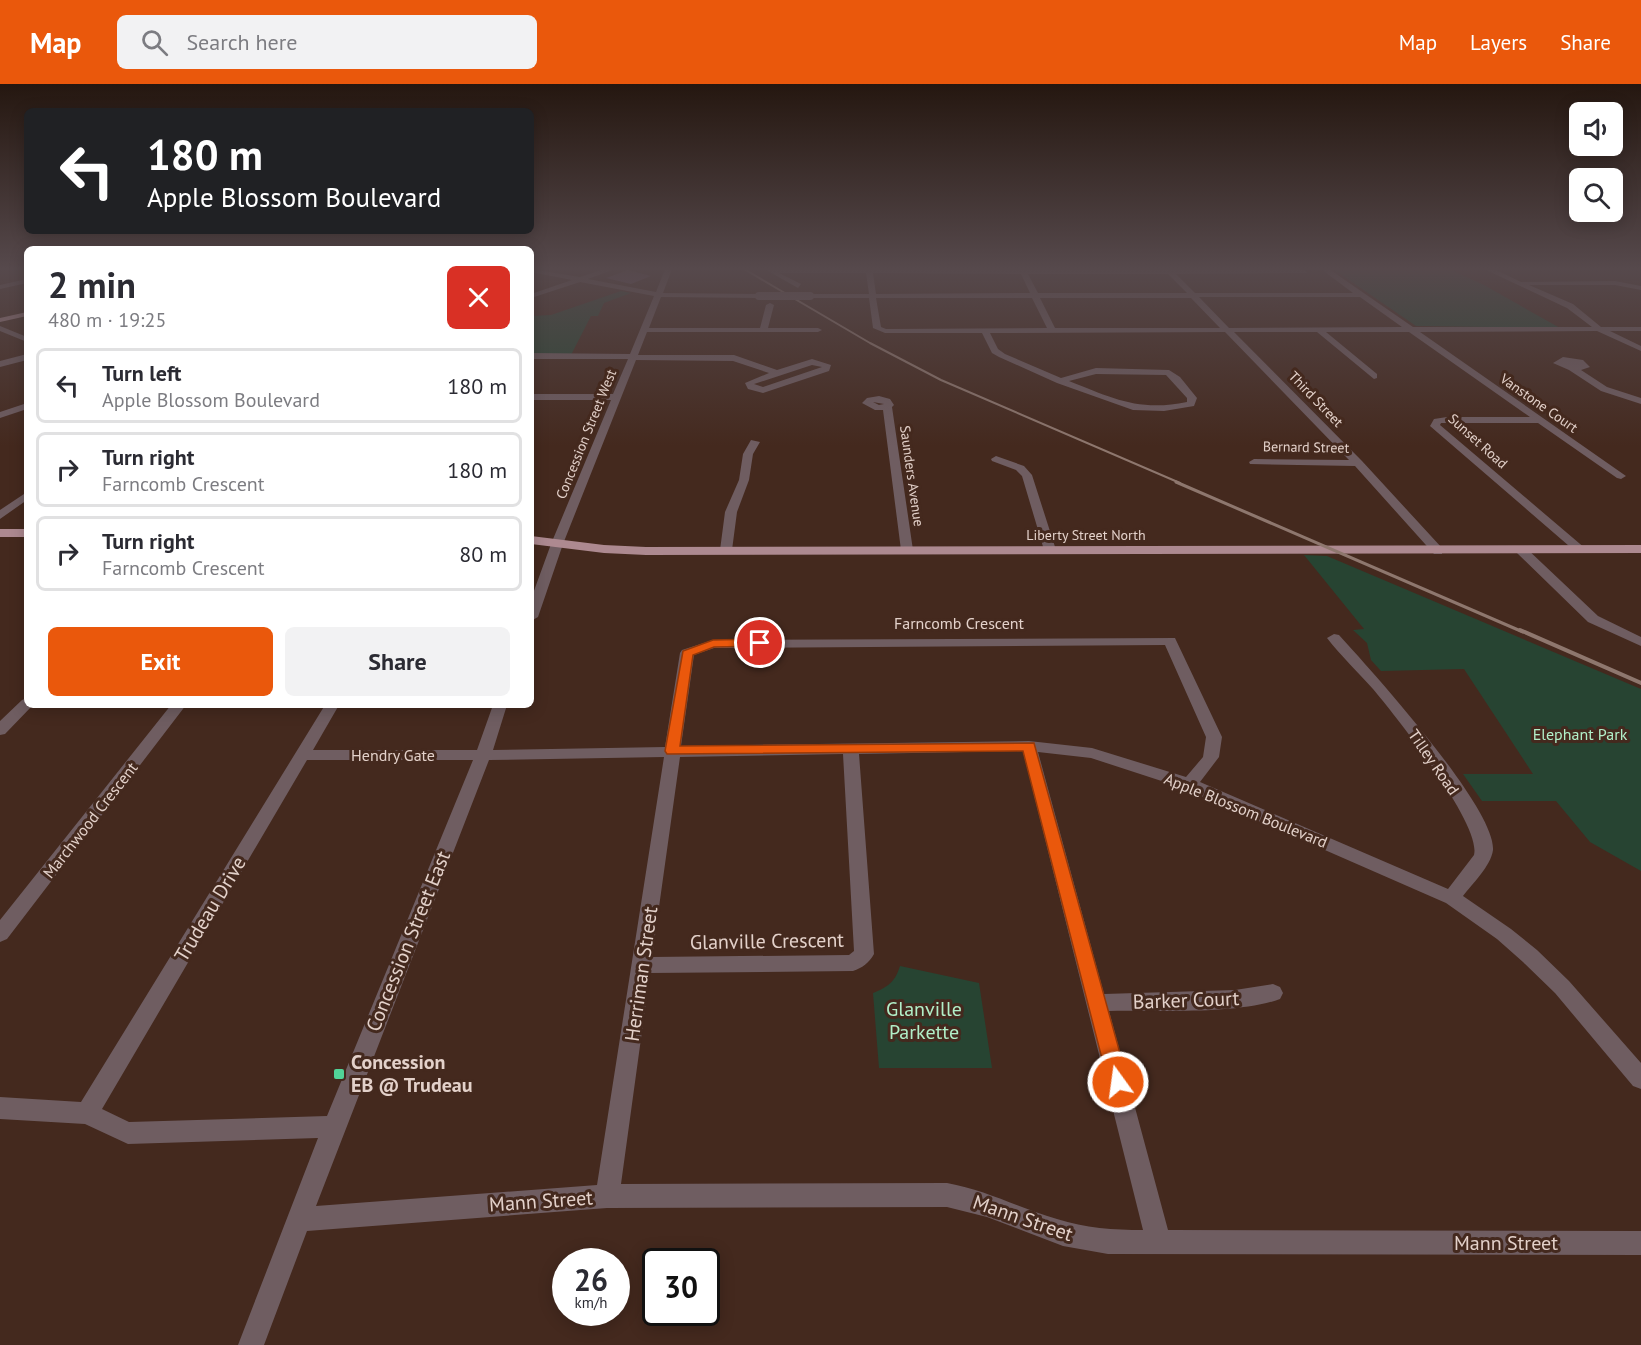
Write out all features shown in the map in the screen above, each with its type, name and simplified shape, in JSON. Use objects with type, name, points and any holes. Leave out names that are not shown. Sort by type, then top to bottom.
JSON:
[{"type":"main road","points":[[0,533],[24,533]]},
{"type":"main road","name":"Liberty Street North","points":[[534,540],[646,551],[1641,549]]},
{"type":"street","points":[[0,328],[24,339]]},
{"type":"street","points":[[877,328],[885,331],[1641,329]]},
{"type":"street","name":"Third Street","points":[[1225,328],[1358,463],[1438,551]]},
{"type":"street","name":"Vanstone Court","points":[[1409,328],[1621,476]]},
{"type":"street","points":[[1598,328],[1641,348]]},
{"type":"street","points":[[644,330],[818,330]]},
{"type":"street","name":"Concession Street West","points":[[557,543],[644,330]]},
{"type":"street","points":[[985,331],[996,353],[1060,381],[1136,408],[1179,407],[1191,404],[1192,398],[1177,379],[1169,374],[1154,371],[1096,371],[1060,381]]},
{"type":"street","points":[[1320,331],[1374,376]]},
{"type":"street","points":[[534,356],[734,358],[777,373],[812,362],[827,365],[826,369],[763,390],[752,387],[749,383],[777,373]]},
{"type":"street","points":[[0,364],[24,358]]},
{"type":"street","points":[[1572,368],[1604,389],[1641,400]]},
{"type":"street","points":[[1626,396],[1641,395]]},
{"type":"street","points":[[534,397],[618,397]]},
{"type":"street","name":"Saunders Avenue","points":[[887,406],[906,550]]},
{"type":"street","points":[[0,415],[24,407]]},
{"type":"street","name":"Sunset Road","points":[[1539,420],[1447,420],[1437,421],[1435,426],[1580,549]]},
{"type":"street","points":[[726,550],[731,512],[744,480],[748,454],[755,442]]},
{"type":"street","points":[[996,459],[1011,464],[1027,475],[1050,550]]},
{"type":"street","name":"Bernard Street","points":[[1254,462],[1358,463]]},
{"type":"street","points":[[0,516],[24,497]]},
{"type":"street","points":[[534,608],[557,543]]},
{"type":"street","points":[[1521,550],[1593,619],[1641,642]]},
{"type":"street","name":"Tilley Road","points":[[1334,638],[1386,694],[1443,773],[1483,837],[1484,849],[1480,859],[1452,898]]},
{"type":"street","name":"Farncomb Crescent","points":[[672,751],[687,653],[713,644],[1170,641],[1214,737],[1216,748],[1189,784]]},
{"type":"street","points":[[0,730],[24,706]]},
{"type":"street","name":"Marchwood Crescent","points":[[0,934],[177,708]]},
{"type":"street","name":"Trudeau Drive","points":[[87,1113],[330,708]]},
{"type":"street","name":"Concession Street East","points":[[251,1345],[298,1219],[500,708]]},
{"type":"street","points":[[1029,746],[1159,1243]]},
{"type":"street","name":"Apple Blossom Boulevard","points":[[483,755],[1029,746],[1092,753],[1189,784],[1452,898],[1504,934],[1530,956],[1562,987],[1641,1079]]},
{"type":"street","name":"Glanville Crescent","points":[[643,965],[853,963],[864,954],[851,749]]},
{"type":"street","name":"Herriman Street","points":[[607,1196],[643,965],[672,751]]},
{"type":"street","name":"Hendry Gate","points":[[303,755],[483,755]]},
{"type":"street","name":"Barker Court","points":[[1097,1003],[1235,999],[1273,993]]},
{"type":"street","points":[[0,1107],[87,1113],[128,1133],[334,1127]]},
{"type":"street","name":"Mann Street","points":[[298,1219],[607,1196],[947,1195],[976,1200],[1050,1229],[1080,1238],[1108,1242],[1641,1244]]},
{"type":"green space","points":[[534,328],[585,328],[571,355],[534,355]]},
{"type":"green space","name":"Elephant Park","points":[[1304,555],[1327,556],[1641,689],[1641,871],[1590,842],[1556,801],[1482,801],[1463,774],[1533,774],[1464,669],[1381,671],[1371,660],[1367,643],[1353,630],[1364,629]]},
{"type":"green space","name":"Glanville Parkette","points":[[900,966],[979,983],[992,1068],[879,1068],[873,993],[890,983]]},
{"type":"railway","points":[[844,328],[941,380],[1180,483]]},
{"type":"railway","points":[[1176,482],[1523,632]]},
{"type":"railway","points":[[1520,630],[1641,683]]},
{"type":"place","name":"Concession EB @ Trudeau","points":[[339,1074]]},
{"type":"route","points":[[760,643],[713,644],[687,653],[672,751],[1029,746],[1118,1082]]}]
